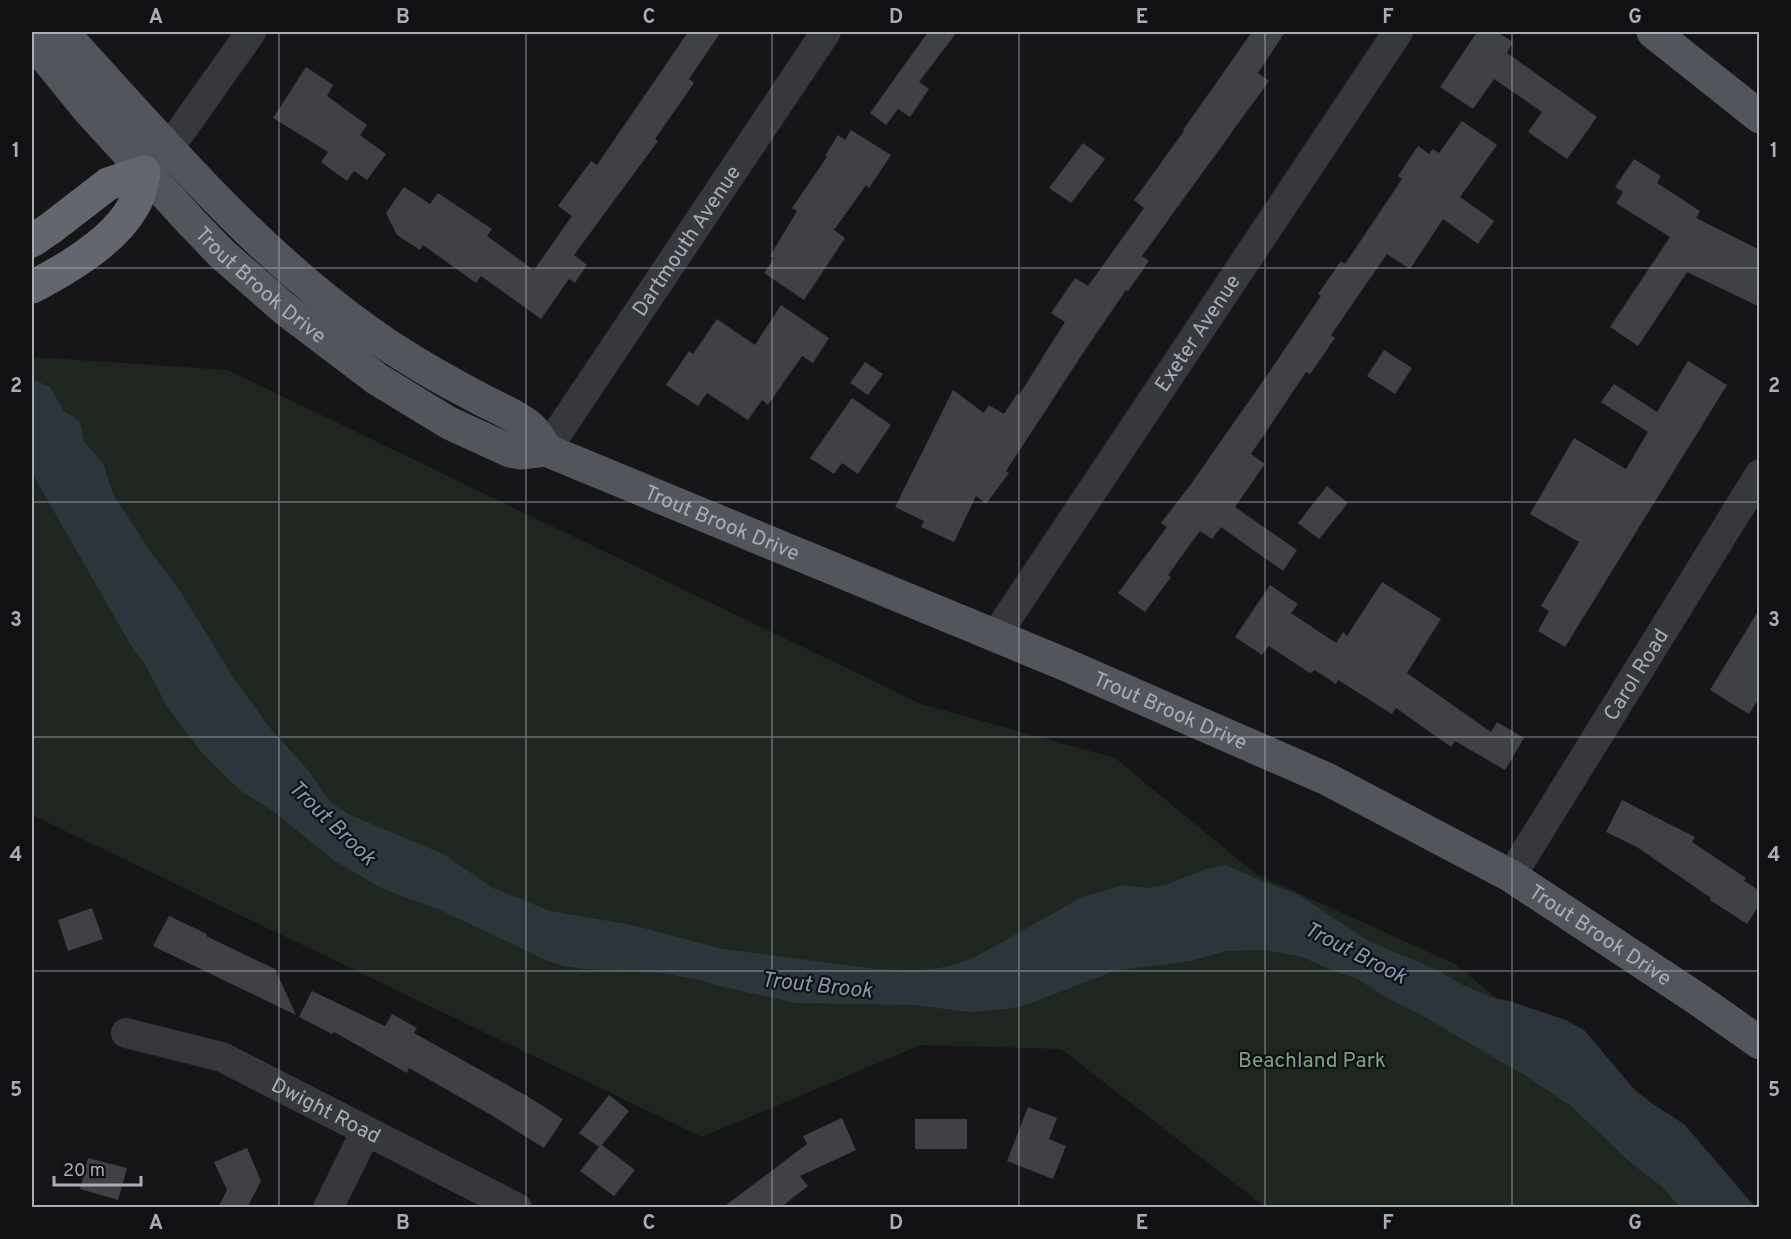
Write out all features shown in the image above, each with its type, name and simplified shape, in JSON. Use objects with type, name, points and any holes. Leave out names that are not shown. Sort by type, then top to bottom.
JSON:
[{"type":"highway","points":[[32,241],[108,184],[144,172],[138,197],[121,224],[79,260],[32,287]]},
{"type":"main road","name":"Trout Brook Drive","points":[[62,32],[254,238],[316,292],[405,356],[525,423],[536,434],[546,450]]},
{"type":"main road","points":[[1653,32],[1760,117]]},
{"type":"main road","name":"Trout Brook Drive","points":[[32,40],[87,108],[144,172],[214,246],[251,281],[330,345],[377,379],[449,423],[499,447],[521,453],[546,450],[996,635],[1326,779],[1511,876],[1760,1043]]},
{"type":"street","points":[[144,172],[207,96],[251,32]]},
{"type":"street","name":"Dartmouth Avenue","points":[[546,450],[826,32]]},
{"type":"street","name":"Exeter Avenue","points":[[996,635],[1398,32]]},
{"type":"street","name":"Carol Road","points":[[1511,876],[1760,474]]},
{"type":"street","name":"Dwight Road","points":[[126,1034],[222,1057],[517,1208]]},
{"type":"street","points":[[328,1208],[366,1131]]},
{"type":"green space","name":"Beachland Park","points":[[32,357],[228,370],[921,704],[1115,758],[1256,874],[1455,964],[1752,1207],[1265,1207],[1061,1049],[921,1045],[702,1137],[32,815]]},
{"type":"water","name":"Trout Brook","points":[[32,379],[50,387],[64,411],[80,422],[84,442],[103,463],[113,494],[152,554],[177,586],[233,677],[269,727],[308,770],[330,802],[348,814],[443,854],[493,888],[550,911],[632,925],[723,949],[877,969],[917,970],[957,964],[977,956],[1084,896],[1125,885],[1146,888],[1166,885],[1206,869],[1226,865],[1299,895],[1367,940],[1441,972],[1458,983],[1494,998],[1566,1020],[1584,1030],[1635,1090],[1684,1124],[1755,1207],[1680,1207],[1661,1186],[1631,1163],[1571,1106],[1521,1073],[1387,998],[1356,978],[1302,957],[1264,950],[1226,951],[1191,961],[1114,971],[1026,1005],[1007,1009],[969,1012],[913,1005],[795,1003],[662,973],[563,966],[440,910],[386,890],[335,861],[274,812],[241,791],[202,753],[166,705],[145,664],[133,649],[32,473]]},
{"type":"building","points":[[688,32],[721,32],[689,79],[694,83],[655,139],[658,141],[574,255],[587,265],[575,283],[569,279],[541,319],[481,276],[476,283],[423,245],[420,250],[397,235],[386,213],[404,187],[430,204],[438,193],[492,229],[487,236],[534,270],[572,216],[558,206],[591,161],[597,165]]},
{"type":"building","points":[[928,32],[957,32],[919,82],[929,89],[910,117],[898,109],[886,125],[870,113]]},
{"type":"building","points":[[1252,32],[1285,32],[1258,73],[1269,81],[1142,256],[1149,261],[1083,353],[1006,471],[1009,473],[986,504],[976,496],[954,542],[921,527],[924,521],[895,507],[953,390],[984,413],[989,405],[1004,414],[1017,394],[1019,395],[1065,322],[1051,313],[1075,278],[1088,286],[1144,208],[1134,200]]},
{"type":"building","points":[[1477,32],[1497,32],[1513,42],[1507,53],[1597,117],[1567,159],[1528,132],[1542,112],[1494,79],[1473,109],[1440,87]]},
{"type":"building","points":[[306,67],[333,85],[327,96],[367,125],[360,135],[386,154],[367,180],[354,171],[347,181],[321,162],[328,152],[273,118]]},
{"type":"building","points":[[1462,121],[1497,145],[1460,197],[1494,221],[1478,244],[1443,219],[1410,269],[1387,254],[1331,335],[1335,338],[1310,374],[1306,372],[1251,454],[1265,464],[1235,507],[1297,550],[1283,571],[1221,527],[1212,539],[1200,531],[1168,575],[1171,577],[1145,612],[1118,593],[1167,527],[1161,523],[1265,378],[1321,296],[1318,294],[1341,261],[1345,264],[1402,179],[1398,176],[1418,146],[1429,154],[1433,149],[1439,153]]},
{"type":"building","points":[[851,130],[891,155],[869,188],[866,185],[834,230],[845,238],[804,300],[764,273],[774,258],[770,256],[797,211],[792,208],[827,157],[825,156],[838,135],[845,140]]},
{"type":"building","points":[[1083,143],[1105,159],[1071,203],[1049,188]]},
{"type":"building","points":[[1634,159],[1661,176],[1657,183],[1700,211],[1696,218],[1760,250],[1760,307],[1687,272],[1638,346],[1610,327],[1670,237],[1616,203],[1623,192],[1615,187]]},
{"type":"building","points":[[781,305],[829,338],[813,363],[802,356],[768,405],[762,400],[748,420],[707,393],[698,406],[666,385],[689,351],[693,354],[717,319],[755,345]]},
{"type":"building","points":[[1384,350],[1412,368],[1395,394],[1367,376]]},
{"type":"building","points":[[1688,361],[1727,385],[1565,647],[1538,631],[1549,611],[1541,606],[1579,542],[1530,514],[1574,438],[1626,469],[1648,432],[1601,402],[1614,384],[1657,412]]},
{"type":"building","points":[[865,362],[883,374],[868,395],[850,383]]},
{"type":"building","points":[[852,398],[891,425],[858,474],[842,463],[834,474],[810,458]]},
{"type":"building","points":[[1327,486],[1348,503],[1319,539],[1298,523]]},
{"type":"building","points":[[1382,582],[1441,619],[1407,673],[1491,732],[1497,722],[1524,738],[1505,770],[1455,741],[1451,747],[1396,708],[1392,714],[1338,680],[1336,684],[1315,670],[1310,673],[1269,646],[1262,655],[1235,637],[1270,585],[1298,604],[1291,613],[1336,643],[1343,632],[1347,636]]},
{"type":"building","points":[[1760,608],[1760,697],[1749,714],[1710,690]]},
{"type":"building","points":[[1622,800],[1695,837],[1692,842],[1746,878],[1744,881],[1760,891],[1760,904],[1747,924],[1637,847],[1606,832]]},
{"type":"building","points":[[92,908],[103,939],[68,951],[58,920]]},
{"type":"building","points":[[169,916],[275,969],[296,1015],[153,946]]},
{"type":"building","points":[[312,991],[385,1026],[392,1014],[417,1028],[414,1033],[527,1096],[563,1119],[544,1148],[409,1068],[407,1073],[334,1032],[332,1034],[299,1017]]},
{"type":"building","points":[[609,1095],[629,1111],[602,1145],[635,1170],[614,1196],[580,1171],[599,1147],[579,1133]]},
{"type":"building","points":[[1028,1107],[1057,1118],[1049,1139],[1066,1146],[1053,1179],[1007,1161]]},
{"type":"building","points":[[842,1118],[856,1150],[800,1176],[808,1186],[780,1208],[722,1208],[807,1144],[803,1136]]},
{"type":"building","points":[[915,1119],[967,1119],[967,1149],[915,1149]]},
{"type":"building","points":[[247,1148],[261,1181],[247,1208],[218,1208],[227,1190],[214,1162]]},
{"type":"building","points":[[88,1158],[127,1168],[118,1200],[80,1189]]}]
